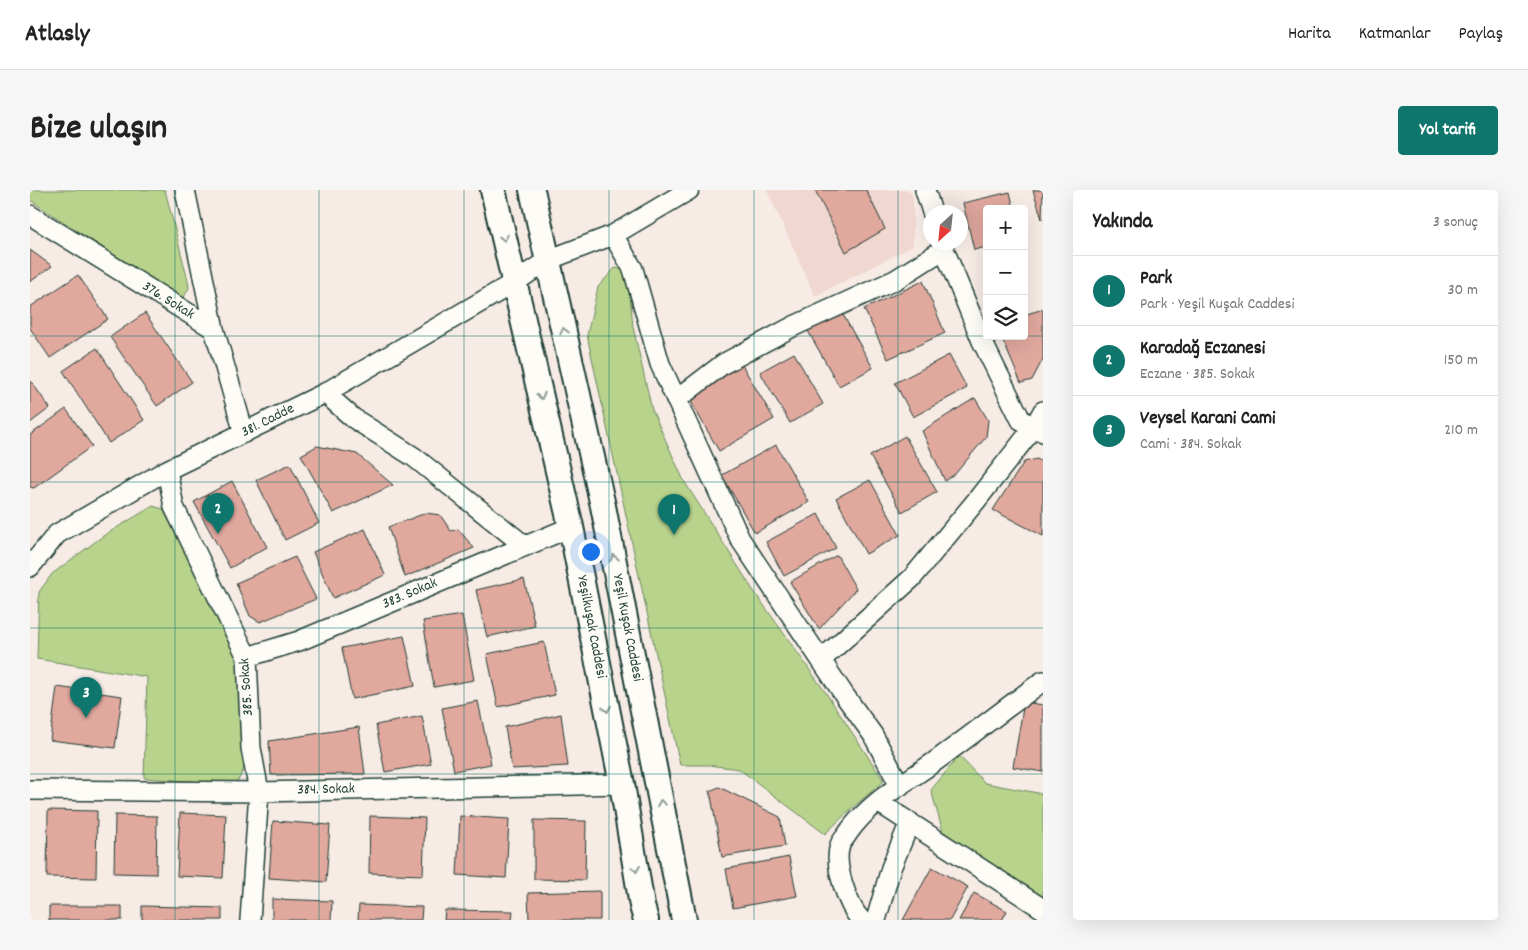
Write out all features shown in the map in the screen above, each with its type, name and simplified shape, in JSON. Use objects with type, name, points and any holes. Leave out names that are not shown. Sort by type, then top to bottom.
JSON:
[{"type":"main road","name":"Yeşilkuşak Caddesi","points":[[494,190],[571,527],[622,784],[642,906],[646,920]]},
{"type":"main road","name":"Yeşil Kuşak Caddesi","points":[[532,190],[603,506],[684,920]]},
{"type":"street","points":[[186,190],[214,329],[244,433]]},
{"type":"street","name":"381. Cadde","points":[[33,556],[57,534],[167,470],[325,392],[515,282],[548,260],[613,235],[689,190]]},
{"type":"street","points":[[925,190],[930,205]]},
{"type":"street","name":"376. Sokak","points":[[30,215],[214,329]]},
{"type":"street","points":[[613,235],[633,270],[660,364],[740,539],[873,734],[900,786]]},
{"type":"street","points":[[676,400],[723,364],[794,326],[895,280],[936,250]]},
{"type":"street","points":[[944,250],[982,341],[1021,420],[1040,423]]},
{"type":"street","points":[[325,392],[353,418],[414,457],[525,546]]},
{"type":"street","points":[[821,660],[912,578],[1040,423]]},
{"type":"street","name":"385. Sokak","points":[[167,470],[174,507],[247,657],[251,748],[260,792],[250,920]]},
{"type":"street","name":"383. Sokak","points":[[247,657],[299,641],[571,527]]},
{"type":"street","points":[[861,920],[848,895],[838,868],[840,846],[857,821],[878,802],[1043,681]]},
{"type":"street","name":"384. Sokak","points":[[30,790],[260,792],[622,784]]},
{"type":"street","points":[[878,802],[1043,909]]},
{"type":"street","points":[[876,920],[891,868],[910,822]]},
{"type":"shaded area","points":[[767,190],[909,190],[913,197],[913,246],[815,296]]},
{"type":"green space","points":[[30,190],[165,190],[188,281],[189,288],[183,299],[30,200]]},
{"type":"green space","points":[[615,268],[628,270],[633,327],[652,410],[684,481],[753,590],[826,693],[884,781],[825,834],[739,769],[708,765],[680,765],[587,335],[598,287]]},
{"type":"green space","points":[[153,506],[163,509],[237,655],[241,689],[245,766],[239,779],[232,784],[144,778],[147,677],[37,659],[39,592],[52,574],[103,536]]},
{"type":"green space","points":[[959,756],[985,783],[1043,794],[1043,902],[945,839],[931,790]]},
{"type":"building","points":[[815,190],[866,190],[885,229],[846,252]]},
{"type":"building","points":[[1033,190],[1043,190],[1042,219]]},
{"type":"building","points":[[1010,192],[1013,205],[983,205],[983,248],[974,250],[968,224],[968,205],[963,205],[963,203]]},
{"type":"building","points":[[30,250],[52,266],[30,282]]},
{"type":"building","points":[[78,275],[108,319],[50,358],[30,328],[30,307]]},
{"type":"building","points":[[923,281],[945,333],[888,359],[864,309]]},
{"type":"building","points":[[1043,309],[1043,359],[1032,380],[1021,383],[1003,340],[1028,340],[1028,314]]},
{"type":"building","points":[[145,313],[192,382],[157,406],[110,337]]},
{"type":"building","points":[[842,313],[873,368],[839,386],[808,331]]},
{"type":"building","points":[[97,348],[144,420],[109,443],[63,371]]},
{"type":"building","points":[[794,353],[823,404],[790,423],[760,372]]},
{"type":"building","points":[[949,355],[967,388],[913,417],[895,383]]},
{"type":"building","points":[[742,365],[774,419],[719,451],[691,402],[694,393]]},
{"type":"building","points":[[30,380],[50,408],[30,423]]},
{"type":"building","points":[[975,398],[988,420],[986,437],[955,474],[945,481],[922,431]]},
{"type":"building","points":[[66,409],[92,446],[34,488],[30,487],[30,435]]},
{"type":"building","points":[[905,436],[937,492],[902,512],[870,456]]},
{"type":"building","points":[[776,445],[809,502],[755,533],[722,475]]},
{"type":"building","points":[[317,446],[357,454],[393,485],[333,513],[301,455]]},
{"type":"building","points":[[1037,459],[1043,463],[1043,536],[993,510],[1024,462]]},
{"type":"building","points":[[290,464],[319,523],[285,540],[256,480]]},
{"type":"building","points":[[870,480],[900,535],[866,554],[836,498]]},
{"type":"building","points":[[232,481],[267,547],[230,568],[194,502]]},
{"type":"building","points":[[426,513],[440,515],[451,531],[458,529],[474,548],[405,577],[388,527]]},
{"type":"building","points":[[818,514],[836,548],[784,576],[766,542]]},
{"type":"building","points":[[365,529],[385,575],[333,598],[313,552]]},
{"type":"building","points":[[837,555],[856,589],[819,629],[790,582]]},
{"type":"building","points":[[295,557],[316,599],[260,622],[250,616],[236,583]]},
{"type":"building","points":[[524,579],[535,626],[487,637],[476,590]]},
{"type":"building","points":[[462,615],[474,680],[434,687],[423,621]]},
{"type":"building","points":[[404,636],[415,686],[352,699],[342,648]]},
{"type":"building","points":[[544,642],[555,695],[498,707],[487,654]]},
{"type":"building","points":[[57,687],[122,696],[115,748],[50,740]]},
{"type":"building","points":[[478,701],[491,764],[454,771],[442,708]]},
{"type":"building","points":[[1024,702],[1043,705],[1043,772],[1013,767]]},
{"type":"building","points":[[561,714],[568,766],[512,769],[505,727]]},
{"type":"building","points":[[422,716],[431,764],[385,772],[376,725]]},
{"type":"building","points":[[359,727],[365,774],[271,775],[269,741]]},
{"type":"building","points":[[719,787],[780,817],[785,846],[722,857],[710,791]]},
{"type":"building","points":[[48,810],[97,811],[96,878],[47,877]]},
{"type":"building","points":[[180,813],[226,815],[223,878],[177,876]]},
{"type":"building","points":[[115,815],[157,816],[156,874],[114,873]]},
{"type":"building","points":[[370,816],[425,818],[423,875],[369,873]]},
{"type":"building","points":[[460,816],[509,819],[506,878],[457,875]]},
{"type":"building","points":[[534,820],[586,821],[585,880],[534,879]]},
{"type":"building","points":[[273,821],[330,825],[326,882],[269,878]]},
{"type":"building","points":[[789,857],[797,896],[733,908],[726,869]]},
{"type":"building","points":[[932,867],[968,887],[950,920],[903,920]]},
{"type":"building","points":[[600,891],[600,920],[529,920],[528,893]]},
{"type":"building","points":[[974,893],[1007,911],[1002,920],[959,920]]},
{"type":"building","points":[[272,899],[332,901],[331,920],[272,920]]},
{"type":"building","points":[[359,905],[422,907],[421,920],[358,920]]},
{"type":"building","points":[[49,906],[122,906],[122,920],[49,920]]},
{"type":"building","points":[[142,906],[222,908],[222,920],[142,920]]},
{"type":"building","points":[[445,910],[513,911],[512,920],[444,920]]},
{"type":"place","name":"Karadağ Eczanesi","points":[[218,534]]},
{"type":"place","name":"Park","points":[[674,535]]},
{"type":"place","name":"Veysel Karani Cami","points":[[86,718]]}]
